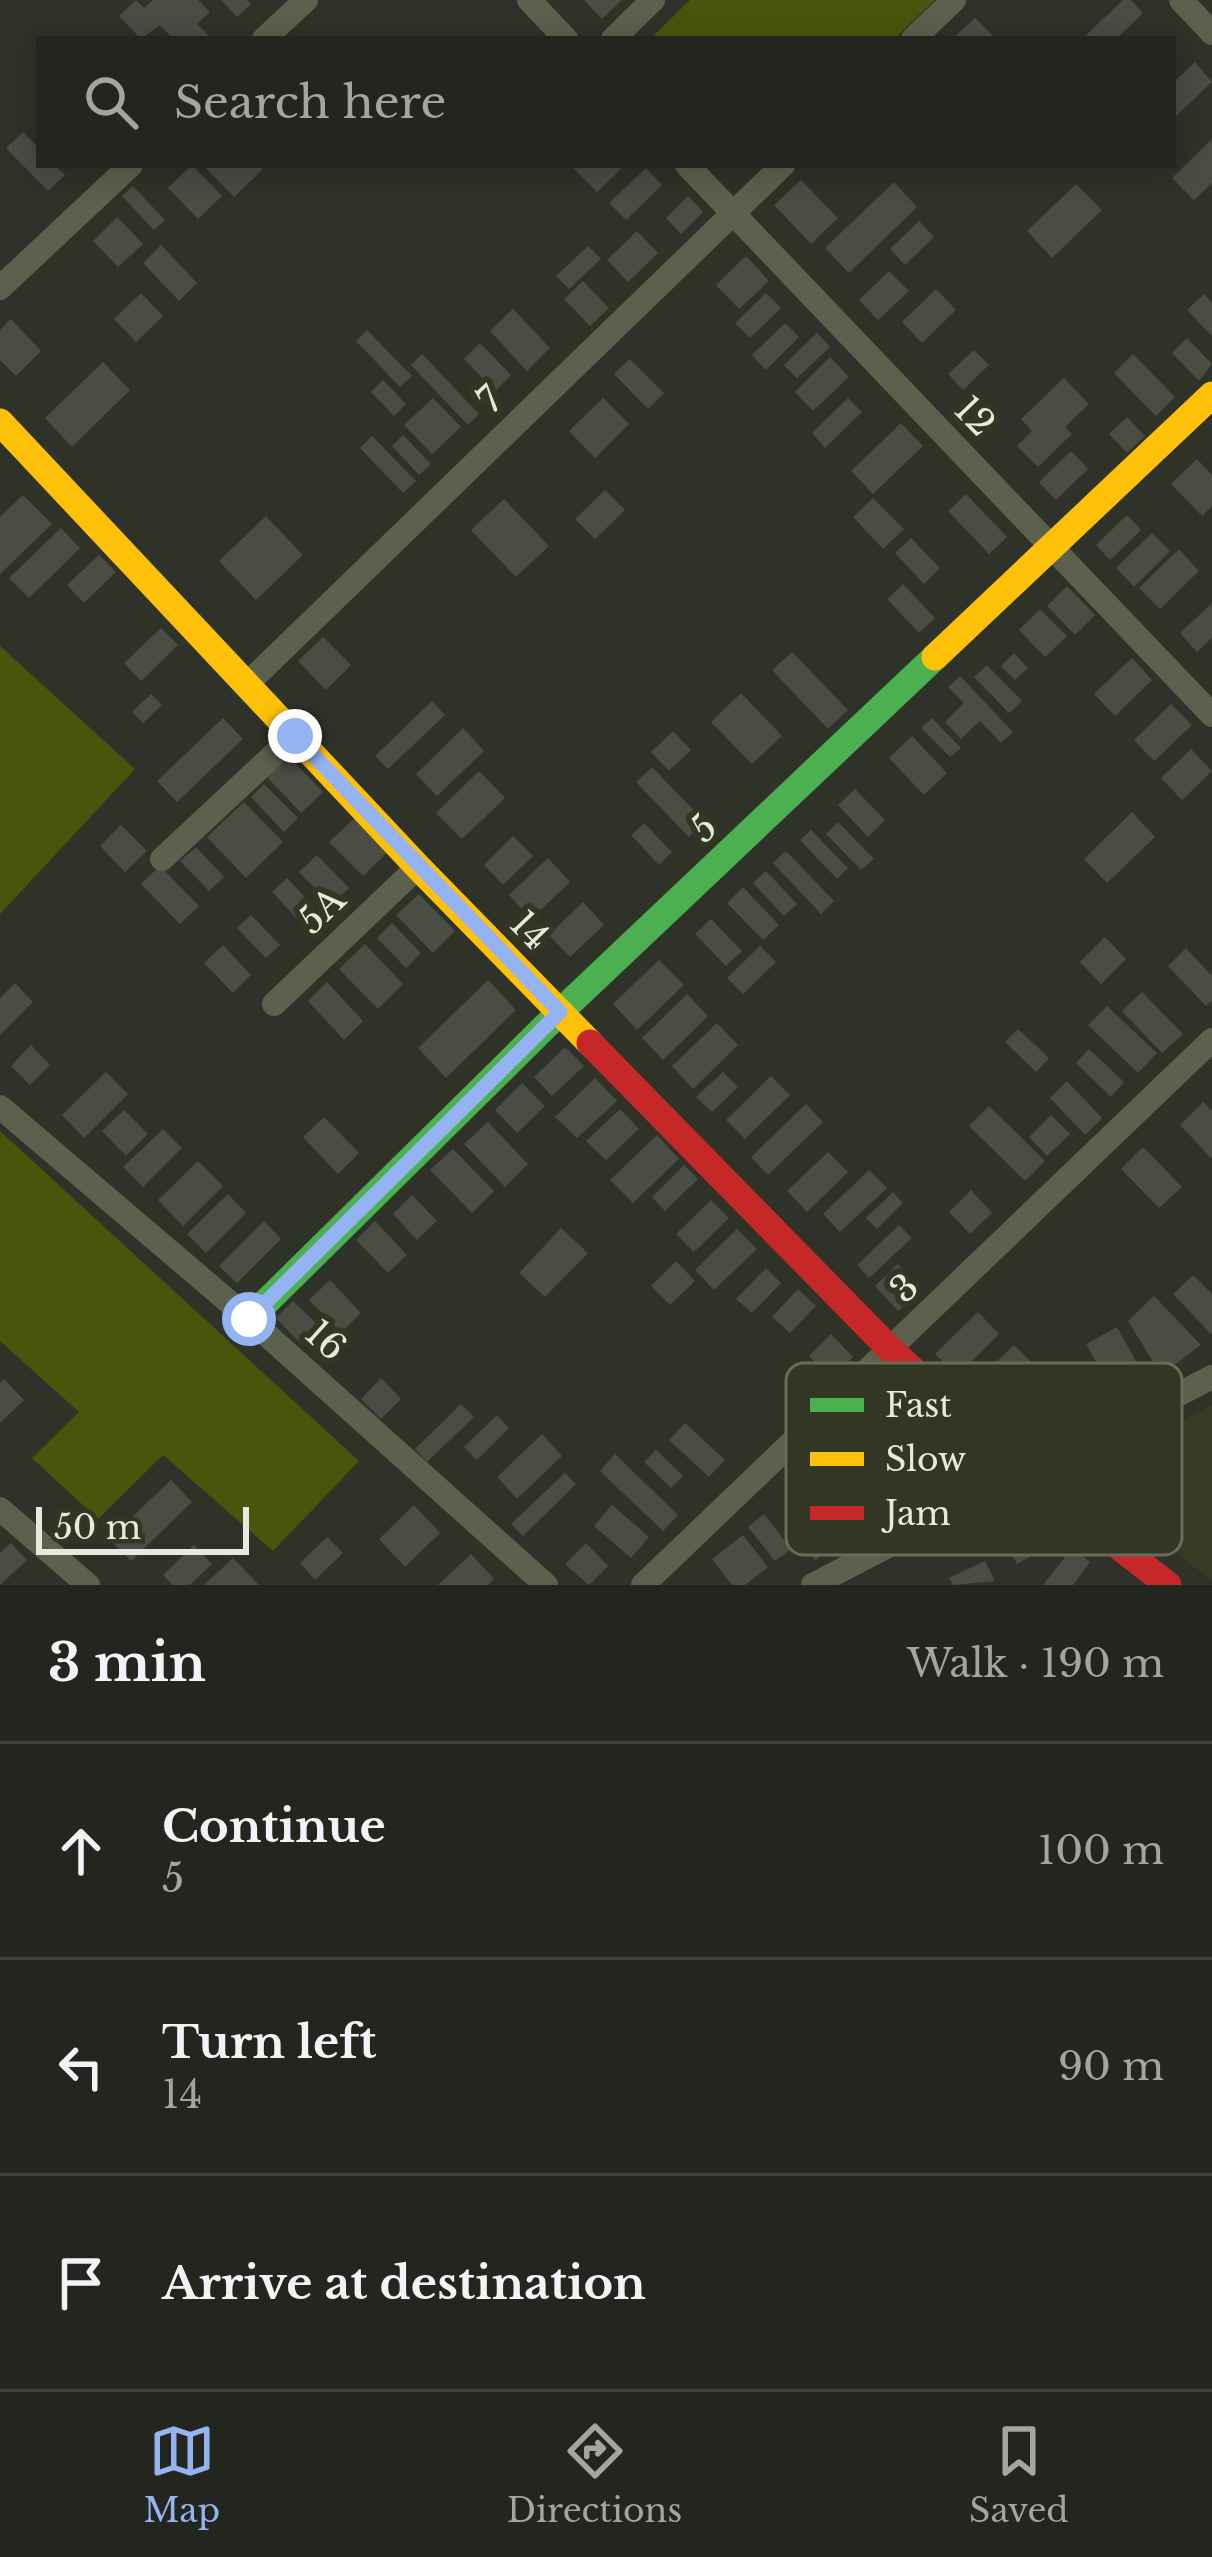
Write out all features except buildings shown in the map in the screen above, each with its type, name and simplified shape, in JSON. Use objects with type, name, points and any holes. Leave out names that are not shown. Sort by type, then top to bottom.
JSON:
[{"type":"street","points":[[267,36],[306,0]]},
{"type":"street","points":[[529,0],[563,36]]},
{"type":"street","points":[[617,36],[653,0]]},
{"type":"street","points":[[916,36],[954,0]]},
{"type":"street","points":[[1181,0],[1212,32]]},
{"type":"street","points":[[0,288],[127,168]]},
{"type":"street","name":"12","points":[[690,168],[1212,716]]},
{"type":"street","name":"7","points":[[246,685],[780,168]]},
{"type":"street","name":"5","points":[[249,1319],[560,1012],[1212,395]]},
{"type":"street","name":"14","points":[[0,422],[418,867],[905,1363]]},
{"type":"street","points":[[162,859],[295,736]]},
{"type":"street","name":"5A","points":[[274,1004],[418,867]]},
{"type":"street","name":"3","points":[[877,1363],[1212,1040]]},
{"type":"street","name":"16","points":[[0,1108],[249,1319],[546,1585]]},
{"type":"street","points":[[1182,1392],[1212,1377]]},
{"type":"street","name":"3","points":[[643,1585],[786,1449]]},
{"type":"street","points":[[0,1509],[88,1585]]},
{"type":"street","points":[[813,1585],[870,1555]]},
{"type":"street","name":"14","points":[[1130,1555],[1168,1585]]},
{"type":"shaded area","points":[[1212,1405],[1212,1581],[1179,1555],[1182,1421]]},
{"type":"green space","points":[[690,0],[935,0],[897,36],[653,36]]},
{"type":"green space","points":[[0,646],[135,769],[0,914]]},
{"type":"green space","points":[[0,1131],[359,1461],[273,1551],[163,1455],[98,1519],[32,1458],[79,1412],[0,1341]]},
{"type":"traffic: fast","points":[[249,1319],[560,1012],[935,657]]},
{"type":"traffic: slow","points":[[935,657],[1212,395]]},
{"type":"traffic: slow","points":[[0,422],[590,1043]]},
{"type":"traffic: jam","points":[[590,1043],[905,1363]]},
{"type":"traffic: jam","points":[[1130,1555],[1168,1585]]},
{"type":"route","points":[[249,1319],[560,1012],[295,736]]}]
